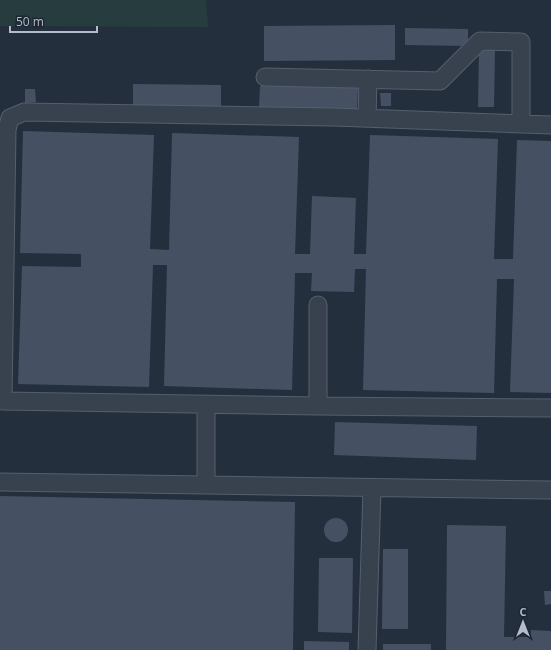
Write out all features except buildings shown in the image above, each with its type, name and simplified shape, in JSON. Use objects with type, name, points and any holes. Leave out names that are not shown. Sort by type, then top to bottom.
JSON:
[{"type":"lane","points":[[265,77],[440,80],[480,41],[521,42],[521,124]]},
{"type":"lane","points":[[367,118],[368,79]]},
{"type":"lane","points":[[551,125],[367,118],[24,112],[10,118],[6,138],[1,402],[551,408]]},
{"type":"lane","points":[[318,305],[318,406]]},
{"type":"lane","points":[[206,404],[206,485]]},
{"type":"lane","points":[[0,482],[551,490]]},
{"type":"lane","points":[[368,650],[372,488]]},
{"type":"green space","points":[[0,0],[206,0],[208,27],[0,26]]}]
